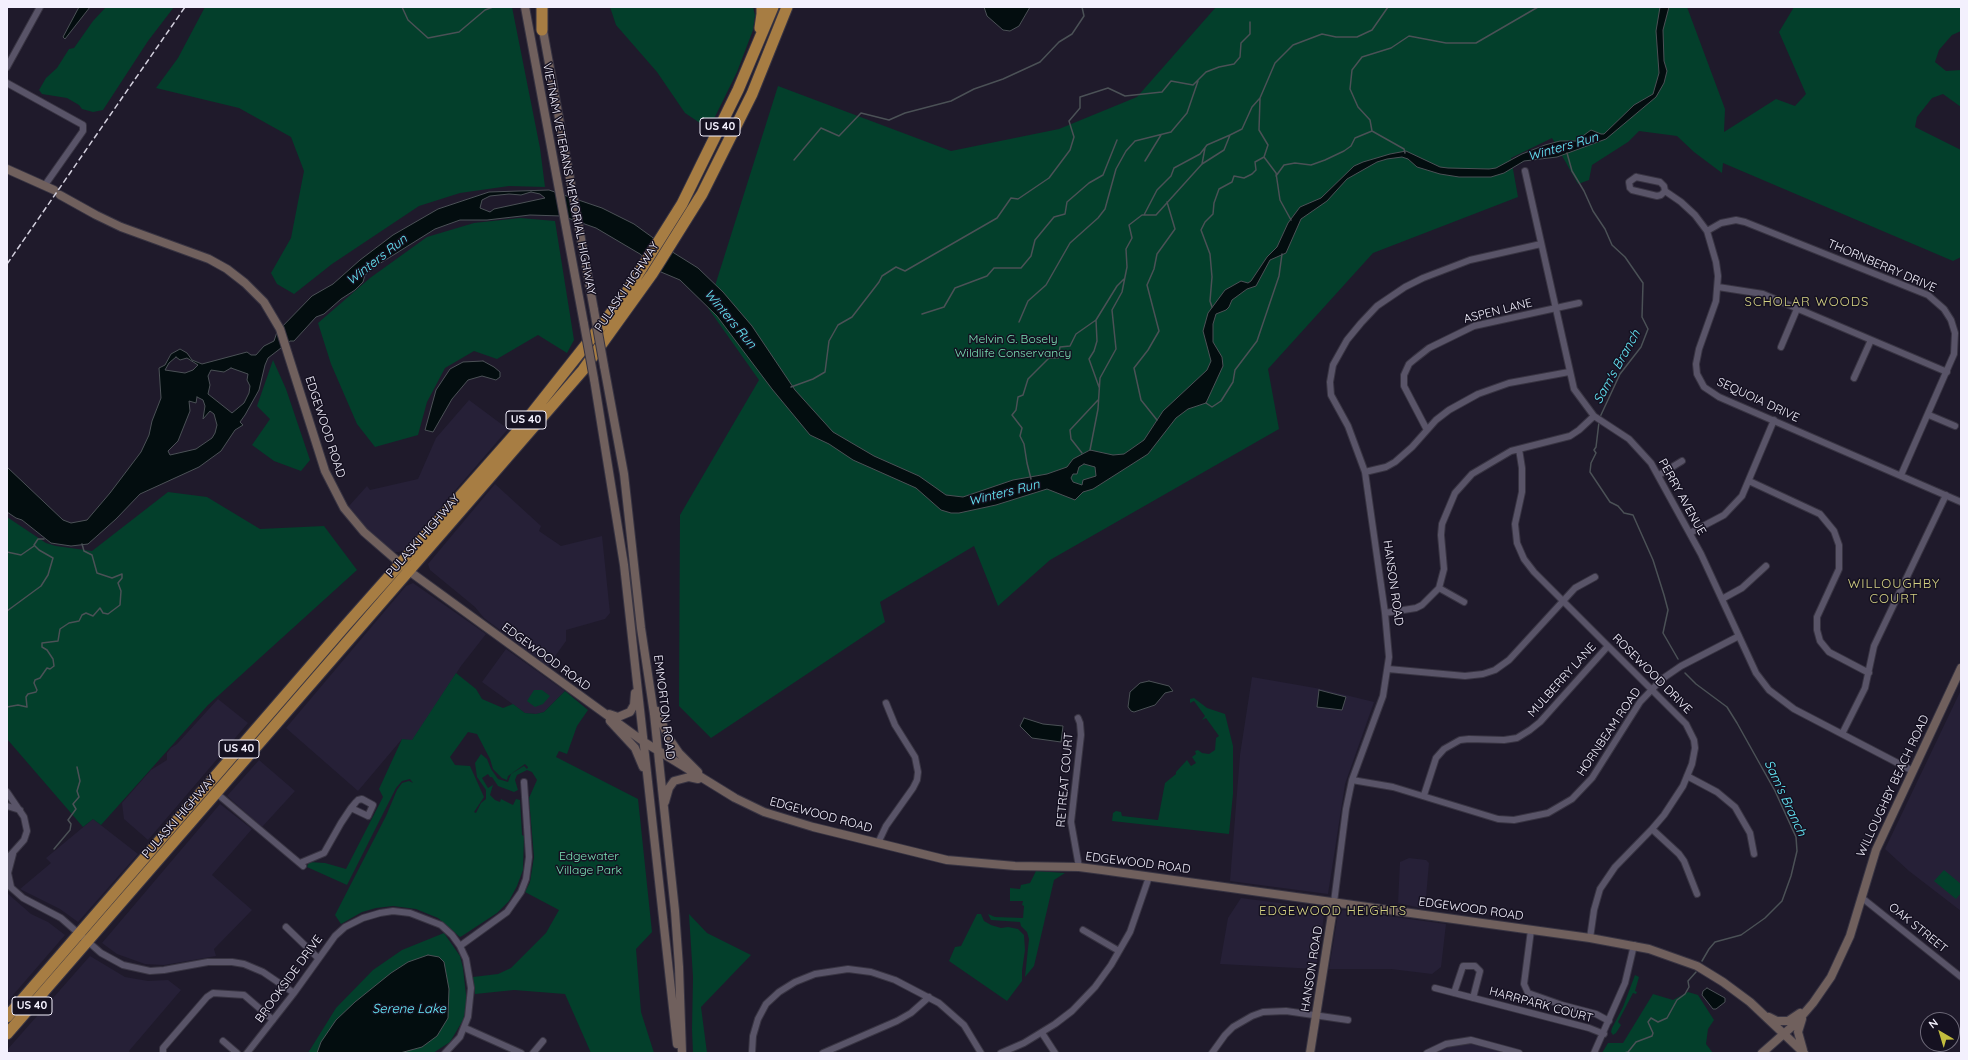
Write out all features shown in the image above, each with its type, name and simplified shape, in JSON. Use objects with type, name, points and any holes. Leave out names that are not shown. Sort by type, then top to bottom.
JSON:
[{"type":"highway","points":[[542,7],[542,30]]},
{"type":"highway","points":[[748,68],[761,22],[762,7]]},
{"type":"highway","name":"PULASKI HIGHWAY","points":[[7,1034],[207,786],[517,432],[579,355],[622,298],[682,204],[748,68],[773,7]]},
{"type":"highway","name":"PULASKI HIGHWAY","points":[[7,1017],[83,938],[216,794],[583,370],[669,249],[702,194],[735,130],[767,59],[787,7]]},
{"type":"main road","name":"VIETNAM VETERANS MEMORIAL HIGHWAY","points":[[524,7],[594,379]]},
{"type":"main road","name":"VIETNAM VETERANS MEMORIAL HIGHWAY","points":[[538,7],[604,366]]},
{"type":"main road","name":"EDGEWOOD ROAD","points":[[7,169],[44,185],[106,220],[221,265],[245,283],[267,307],[280,329],[286,344],[320,458],[337,495],[357,525],[409,571],[658,752],[708,782],[764,812],[813,827],[947,860],[1015,866],[1079,867],[1634,945],[1675,957],[1697,966],[1723,982],[1760,1012],[1804,1053]]},
{"type":"main road","name":"EMMORTON ROAD","points":[[604,366],[624,474],[641,628],[651,686],[675,911],[682,1053]]},
{"type":"main road","name":"EMMORTON ROAD","points":[[594,379],[621,542],[638,682],[678,1053]]},
{"type":"main road","name":"WILLOUGHBY BEACH ROAD","points":[[1762,1053],[1785,1034],[1814,1003],[1831,977],[1846,947],[1873,857],[1961,668]]},
{"type":"main road","points":[[603,712],[618,717],[630,712],[634,705],[638,682]]},
{"type":"main road","points":[[651,686],[656,708],[668,737],[679,753],[708,782]]},
{"type":"main road","points":[[603,712],[637,750],[649,789]]},
{"type":"main road","points":[[664,810],[667,793],[674,781],[689,777],[708,782]]},
{"type":"main road","name":"HANSON ROAD","points":[[1310,1053],[1334,902]]},
{"type":"main road","points":[[1760,1012],[1774,1020],[1788,1021],[1814,1003]]},
{"type":"main road","points":[[1804,1014],[1798,1032],[1804,1053]]},
{"type":"street","points":[[7,67],[40,7]]},
{"type":"street","points":[[7,83],[83,125],[83,131],[44,185]]},
{"type":"street","name":"PERRY AVENUE","points":[[1525,171],[1574,389],[1594,416],[1637,446],[1659,475],[1690,533],[1756,673],[1774,695],[1794,709],[1912,771]]},
{"type":"street","name":"SEQUOIA DRIVE","points":[[1665,192],[1657,196],[1632,190],[1629,182],[1636,177],[1657,181],[1664,186],[1665,192],[1689,208],[1707,231],[1716,262],[1718,287],[1713,315],[1697,358],[1697,374],[1704,387],[1710,392],[1961,502]]},
{"type":"street","name":"THORNBERRY DRIVE","points":[[1707,231],[1721,223],[1736,220],[1745,222],[1928,295],[1946,312],[1955,333],[1955,350],[1929,415],[1901,475]]},
{"type":"street","name":"HANSON ROAD","points":[[1334,902],[1346,809],[1352,780],[1380,705],[1388,669],[1388,644],[1365,472],[1354,440],[1330,389],[1330,375],[1333,365],[1347,340],[1377,306],[1395,293],[1417,281],[1470,260],[1541,244]]},
{"type":"street","points":[[1718,287],[1759,292],[1947,372]]},
{"type":"street","name":"ASPEN LANE","points":[[1427,430],[1404,386],[1404,375],[1409,364],[1429,348],[1474,326],[1579,303]]},
{"type":"street","points":[[1781,347],[1797,309]]},
{"type":"street","points":[[1854,378],[1871,340]]},
{"type":"street","points":[[1365,472],[1386,467],[1395,462],[1403,456],[1427,430],[1449,410],[1490,388],[1570,372]]},
{"type":"street","points":[[1929,415],[1955,426]]},
{"type":"street","points":[[1385,613],[1416,608],[1422,605],[1439,588],[1444,569],[1441,535],[1442,524],[1455,494],[1472,474],[1482,466],[1501,455],[1570,436],[1594,416]]},
{"type":"street","points":[[1690,533],[1713,522],[1732,508],[1742,496],[1774,420]]},
{"type":"street","name":"ROSEWOOD DRIVE","points":[[1519,449],[1523,478],[1522,492],[1515,524],[1517,543],[1524,560],[1686,724],[1694,740],[1695,755],[1678,794],[1652,829],[1615,867],[1600,889],[1595,907],[1590,938]]},
{"type":"street","points":[[1659,475],[1682,461]]},
{"type":"street","points":[[1749,481],[1820,514],[1834,531],[1839,545],[1839,569],[1817,617],[1817,630],[1820,640],[1829,652],[1869,673]]},
{"type":"street","points":[[1842,734],[1865,688],[1874,646],[1946,495]]},
{"type":"street","points":[[1722,599],[1742,588],[1766,566]]},
{"type":"street","points":[[1388,669],[1465,676],[1483,674],[1494,670],[1509,660],[1563,601],[1583,582],[1595,577]]},
{"type":"street","points":[[1439,588],[1464,602]]},
{"type":"street","name":"HORNBEAM ROAD","points":[[1352,780],[1393,787],[1424,795],[1498,819],[1514,820],[1548,813],[1572,799],[1592,778],[1640,702],[1662,679],[1681,666],[1739,636]]},
{"type":"street","name":"MULBERRY LANE","points":[[1424,795],[1434,762],[1444,749],[1460,740],[1504,740],[1517,738],[1530,730],[1540,722],[1608,646]]},
{"type":"street","points":[[878,843],[886,826],[913,788],[917,780],[918,772],[915,757],[895,725],[886,703]]},
{"type":"street","name":"RETREAT COURT","points":[[1078,718],[1081,735],[1070,822],[1079,867]]},
{"type":"street","points":[[1687,776],[1717,792],[1735,807],[1750,833],[1754,854]]},
{"type":"street","points":[[445,1053],[454,1045],[465,1028],[468,1017],[470,988],[466,959],[460,946],[507,912],[521,892],[526,880],[529,862],[524,782]]},
{"type":"street","points":[[207,786],[302,865],[324,853],[351,808]]},
{"type":"street","points":[[7,792],[27,823],[27,831],[24,840],[7,859]]},
{"type":"street","points":[[7,806],[20,810]]},
{"type":"street","points":[[1652,829],[1682,857],[1688,866],[1697,894]]},
{"type":"street","points":[[14,852],[9,867],[9,886],[23,898],[61,918],[101,953],[117,963],[150,971],[208,962],[232,962],[244,964],[263,972],[294,993]]},
{"type":"street","points":[[1001,1053],[1042,1032],[1064,1018],[1085,998],[1102,977],[1119,951],[1137,915],[1149,876]]},
{"type":"street","name":"OAK STREET","points":[[1861,897],[1961,977]]},
{"type":"street","name":"BROOKSIDE DRIVE","points":[[247,1053],[294,993],[335,936],[345,927],[363,918],[380,913],[393,911],[410,913],[440,925],[460,946]]},
{"type":"street","points":[[286,927],[318,958]]},
{"type":"street","points":[[1083,930],[1119,951]]},
{"type":"street","points":[[1531,930],[1524,984],[1528,993],[1562,1005],[1596,1014],[1610,1021]]},
{"type":"street","points":[[1594,1053],[1610,1021],[1625,983],[1634,945]]},
{"type":"street","name":"HARRPARK COURT","points":[[1454,993],[1463,966],[1475,966],[1480,971],[1473,998]]},
{"type":"street","points":[[752,1053],[754,1028],[766,1004],[787,987],[815,974],[848,969],[871,972],[896,980],[929,997],[957,1018],[968,1030],[981,1053]]},
{"type":"street","name":"HARRPARK COURT","points":[[1435,988],[1589,1028],[1604,1034]]},
{"type":"street","points":[[163,1053],[163,1048],[210,994],[244,995],[273,1020]]},
{"type":"street","points":[[823,1053],[897,1021],[911,1013],[929,997]]},
{"type":"street","points":[[1212,1053],[1233,1027],[1252,1016],[1276,1010],[1348,1020]]},
{"type":"street","points":[[465,1028],[521,1053]]},
{"type":"street","points":[[1042,1032],[1055,1053]]},
{"type":"street","points":[[1428,1053],[1446,1044],[1471,1040],[1519,1053]]},
{"type":"street","points":[[223,1041],[237,1053]]},
{"type":"street","points":[[533,1053],[543,1041]]},
{"type":"shaded area","points":[[469,400],[508,429],[404,550],[393,552],[367,529],[349,506],[367,486],[370,490],[418,479],[436,438]]},
{"type":"shaded area","points":[[495,484],[541,526],[539,531],[561,546],[602,536],[610,613],[605,619],[566,630],[566,641],[548,666],[484,618],[475,607],[430,570],[428,564]]},
{"type":"shaded area","points":[[413,583],[486,634],[461,666],[412,741],[402,739],[358,791],[286,728],[406,586]]},
{"type":"shaded area","points":[[506,649],[565,691],[544,712],[536,714],[525,713],[482,682]]},
{"type":"shaded area","points":[[1252,677],[1321,689],[1374,702],[1345,784],[1328,894],[1230,881],[1240,755]]},
{"type":"shaded area","points":[[1961,690],[1961,911],[1909,871],[1885,849]]},
{"type":"shaded area","points":[[218,699],[248,723],[148,840],[124,819],[122,803],[151,770],[167,760],[167,753],[171,748],[177,744]]},
{"type":"shaded area","points":[[259,760],[295,791],[262,827],[227,796]]},
{"type":"shaded area","points":[[220,804],[252,829],[212,875],[252,910],[214,949],[216,956],[164,965],[145,964],[117,954],[102,943]]},
{"type":"shaded area","points":[[93,819],[138,854],[78,922],[60,909],[20,889],[51,863],[46,858]]},
{"type":"shaded area","points":[[1409,858],[1426,860],[1429,863],[1425,909],[1398,903],[1400,862]]},
{"type":"shaded area","points":[[7,893],[31,914],[48,922],[65,935],[7,1002]]},
{"type":"shaded area","points":[[1241,898],[1325,909],[1316,969],[1220,964],[1228,918]]},
{"type":"shaded area","points":[[1343,910],[1446,924],[1441,967],[1432,974],[1391,969],[1329,969],[1338,914]]},
{"type":"shaded area","points":[[90,956],[125,977],[148,981],[168,980],[181,990],[129,1051],[130,1053],[7,1053],[7,1050]]},
{"type":"shaded area","points":[[1457,1043],[1480,1044],[1510,1053],[1434,1053]]},
{"type":"green space","points":[[106,7],[174,7],[148,41],[103,110],[93,112],[82,109],[79,105],[67,98],[42,94],[39,90],[46,78],[57,68],[69,49],[74,48],[93,21]]},
{"type":"green space","points":[[205,7],[512,7],[540,148],[545,187],[509,186],[460,193],[419,206],[332,264],[294,294],[277,284],[271,273],[291,238],[304,171],[291,137],[239,108],[156,88],[178,58]]},
{"type":"green space","points":[[610,7],[753,7],[755,15],[753,30],[737,72],[709,129],[685,113],[657,72],[616,25]]},
{"type":"green space","name":"Melvin G. Bosely Wildlife Conservancy","points":[[1216,7],[1687,7],[1725,109],[1724,132],[1776,99],[1795,106],[1806,94],[1779,32],[1794,7],[1961,7],[1961,31],[1952,35],[1939,50],[1935,62],[1946,71],[1961,70],[1961,107],[1943,94],[1932,98],[1917,117],[1915,127],[1961,150],[1961,257],[1953,261],[1723,163],[1722,173],[1694,152],[1677,136],[1639,131],[1628,142],[1592,165],[1589,180],[1578,184],[1552,138],[1511,158],[1518,197],[1373,253],[1268,369],[1279,429],[1050,560],[998,606],[974,546],[880,602],[885,622],[711,738],[679,706],[680,515],[759,380],[708,308],[778,86],[951,151],[1059,129],[1137,97]]},
{"type":"green space","points":[[520,218],[555,221],[574,340],[567,353],[538,335],[497,359],[474,351],[445,368],[427,402],[418,435],[375,447],[357,424],[331,364],[318,323],[370,278],[427,237],[474,223]]},
{"type":"green space","points":[[273,360],[286,389],[310,460],[301,471],[274,461],[252,445],[270,419],[257,406]]},
{"type":"green space","points":[[168,492],[207,497],[260,529],[324,526],[357,570],[208,705],[101,825],[93,819],[83,827],[7,739],[7,517],[46,543],[56,546],[92,551]]},
{"type":"green space","name":"Edgewater Village Park","points":[[456,673],[476,689],[482,699],[503,708],[513,704],[525,713],[536,714],[544,712],[565,691],[588,710],[577,726],[567,754],[559,751],[556,757],[638,799],[652,932],[636,949],[641,1012],[654,1053],[591,1053],[565,994],[514,990],[475,994],[473,977],[498,974],[511,968],[546,933],[559,910],[525,892],[530,882],[534,857],[529,798],[537,780],[532,772],[527,770],[517,775],[515,780],[518,790],[514,792],[498,786],[488,774],[482,778],[488,788],[493,785],[490,795],[495,800],[500,802],[501,799],[513,805],[516,799],[520,800],[522,835],[524,836],[523,870],[509,901],[497,913],[460,937],[438,918],[416,909],[393,906],[376,908],[362,912],[341,924],[335,915],[386,816],[397,790],[402,783],[409,781],[413,783],[410,779],[402,781],[396,788],[347,885],[307,867],[309,862],[325,863],[346,869],[383,797],[379,789],[402,739],[412,740]],"holes":[[[468,732],[477,734],[490,759],[493,769],[502,778],[507,780],[508,776],[525,764],[528,767],[527,769],[524,766],[511,774],[508,782],[498,779],[491,769],[487,759],[481,754],[475,763],[477,777],[486,790],[486,799],[481,803],[476,813],[474,812],[484,797],[470,766],[455,765],[450,757]]]},
{"type":"green space","points":[[534,690],[542,690],[550,696],[543,704],[535,707],[527,701]]},
{"type":"green space","points":[[1194,698],[1207,708],[1225,714],[1233,746],[1233,794],[1229,834],[1112,821],[1113,813],[1116,811],[1121,812],[1122,816],[1158,820],[1165,783],[1176,774],[1176,772],[1187,760],[1191,766],[1196,763],[1192,757],[1196,754],[1195,751],[1198,750],[1202,753],[1209,754],[1215,750],[1216,738],[1219,736],[1206,718],[1202,720],[1205,716],[1194,701],[1190,703],[1190,699]]},
{"type":"green space","points":[[1944,870],[1961,884],[1961,893],[1956,899],[1934,881]]},
{"type":"green space","points":[[1036,871],[1065,873],[1054,880],[1034,966],[1025,977],[1029,939],[1027,932],[1021,926],[1020,922],[991,920],[988,914],[995,917],[1023,918],[1023,901],[1010,901],[1010,888],[1020,889],[1021,885],[1030,883]]},
{"type":"green space","points":[[689,914],[707,933],[751,955],[701,1007],[707,1053],[693,1053],[693,977]]},
{"type":"green space","points":[[977,914],[981,914],[984,921],[991,925],[1001,928],[1008,927],[1018,929],[1024,935],[1025,950],[1022,981],[1007,1001],[949,961],[955,947],[961,946]]},
{"type":"green space","name":"Serene Lake","points":[[444,933],[460,956],[466,995],[466,1008],[463,1020],[450,1042],[433,1053],[308,1053],[336,1008],[373,970],[402,950]]},
{"type":"green space","points":[[1635,975],[1639,977],[1635,991],[1637,992],[1636,994],[1633,993],[1618,1022],[1621,1025],[1613,1035],[1611,1032],[1612,1028],[1623,1007]]},
{"type":"green space","points":[[1688,992],[1698,995],[1714,1020],[1708,1029],[1706,1044],[1713,1053],[1602,1053],[1608,1043],[1623,1043],[1653,994],[1673,1000]]},
{"type":"water","points":[[79,7],[90,7],[65,39],[63,37]]},
{"type":"water","points":[[984,7],[1030,7],[1019,26],[1010,31],[1003,30],[987,16]]},
{"type":"water","name":"Winters Run","points":[[1660,7],[1669,7],[1663,30],[1664,61],[1667,71],[1664,83],[1656,97],[1606,139],[1557,157],[1524,161],[1504,173],[1491,177],[1459,177],[1440,174],[1417,167],[1408,159],[1402,157],[1377,162],[1347,179],[1327,201],[1301,219],[1286,253],[1270,260],[1256,286],[1247,289],[1232,300],[1226,310],[1216,314],[1213,324],[1213,342],[1222,357],[1223,366],[1206,403],[1188,409],[1176,418],[1148,454],[1093,489],[1083,492],[1075,500],[1047,489],[996,505],[959,513],[951,513],[941,510],[916,488],[853,460],[829,444],[810,435],[772,389],[717,316],[680,280],[661,272],[640,254],[596,228],[562,216],[530,215],[487,220],[460,220],[435,229],[379,264],[365,275],[363,282],[355,290],[341,299],[324,314],[316,317],[294,341],[290,341],[268,358],[259,390],[240,422],[243,425],[235,430],[221,451],[199,467],[140,494],[116,519],[88,544],[71,546],[51,543],[22,520],[7,512],[7,467],[63,520],[71,523],[87,520],[110,493],[141,452],[149,435],[152,421],[161,398],[159,368],[165,365],[171,354],[180,349],[187,353],[192,360],[202,364],[247,352],[251,355],[256,355],[264,346],[274,341],[277,332],[312,296],[333,284],[360,260],[393,235],[438,209],[489,192],[549,190],[602,208],[634,224],[674,253],[698,268],[723,292],[752,326],[795,390],[833,432],[874,456],[919,476],[946,495],[963,497],[1013,480],[1047,474],[1067,467],[1073,459],[1090,450],[1113,455],[1124,454],[1144,440],[1163,411],[1207,370],[1211,361],[1203,331],[1208,313],[1225,290],[1241,281],[1248,283],[1251,281],[1267,257],[1277,247],[1288,223],[1300,207],[1321,198],[1354,166],[1390,154],[1406,151],[1440,167],[1489,169],[1496,168],[1522,154],[1545,145],[1560,141],[1576,141],[1591,130],[1604,134],[1634,105],[1653,94],[1659,73],[1656,31]],"holes":[[[531,192],[540,194],[545,198],[494,209],[490,212],[480,208],[482,200],[490,196],[509,194],[521,195]],[[176,357],[180,360],[187,358],[198,365],[193,370],[185,373],[165,370],[169,363]],[[231,368],[248,374],[247,380],[250,386],[249,393],[244,403],[232,413],[208,394],[210,385],[208,376],[211,370],[224,372]],[[197,397],[203,400],[205,406],[203,419],[210,411],[214,414],[217,425],[215,433],[212,438],[196,449],[170,455],[168,451],[178,441],[190,411],[189,401],[196,403]],[[1084,464],[1095,467],[1096,476],[1083,480],[1082,485],[1073,482],[1071,478],[1073,474],[1077,474],[1079,467]]]},
{"type":"water","points":[[483,361],[500,372],[500,377],[496,380],[482,376],[468,380],[452,399],[433,432],[425,430],[436,390],[450,369],[463,362]]},
{"type":"water","points":[[1149,681],[1169,686],[1173,691],[1165,693],[1155,705],[1134,712],[1131,711],[1128,707],[1130,692],[1140,683]]},
{"type":"water","points":[[1319,690],[1346,697],[1342,710],[1317,707]]},
{"type":"water","points":[[1024,718],[1043,724],[1063,726],[1061,742],[1032,738],[1020,726]]},
{"type":"water","name":"Serene Lake","points":[[428,955],[439,957],[444,962],[449,989],[448,1018],[437,1036],[422,1047],[400,1053],[317,1053],[321,1042],[336,1020],[355,1002],[391,973],[408,962]]},
{"type":"water","points":[[1707,988],[1725,998],[1725,1002],[1716,1009],[1713,1009],[1702,995],[1703,991]]},
{"type":"waterway","points":[[402,7],[408,20],[428,38],[459,32],[485,10],[493,7]]},
{"type":"waterway","points":[[794,160],[821,128],[839,136],[861,113],[889,120],[905,113],[951,101],[974,89],[1003,79],[1040,62],[1059,42],[1072,34],[1084,16],[1082,7]]},
{"type":"waterway","points":[[1090,450],[1098,409],[1100,378],[1116,349],[1112,310],[1122,292],[1127,267],[1126,249],[1132,238],[1129,225],[1142,215],[1156,215],[1202,164],[1224,150],[1230,135],[1242,129],[1252,107],[1260,98],[1275,63],[1293,45],[1322,34],[1336,37],[1357,37],[1372,30],[1388,7]]},
{"type":"waterway","points":[[1372,131],[1370,120],[1358,107],[1350,89],[1352,70],[1362,57],[1391,48],[1409,36],[1446,43],[1476,43],[1538,7]]},
{"type":"waterway","points":[[791,387],[813,379],[825,372],[829,341],[838,325],[852,317],[882,276],[896,267],[905,271],[997,218],[1011,198],[1018,199],[1049,178],[1070,150],[1074,137],[1069,121],[1080,108],[1080,97],[1108,88],[1125,96],[1162,92],[1171,81],[1193,85],[1206,72],[1219,67],[1234,64],[1240,57],[1241,43],[1250,34],[1250,22]]},
{"type":"waterway","points":[[1019,322],[1028,301],[1046,285],[1070,243],[1098,218],[1105,209],[1116,169],[1126,151],[1135,141],[1171,132],[1187,113],[1198,81]]},
{"type":"waterway","points":[[1260,98],[1259,130],[1268,145],[1264,157],[1276,173],[1280,200],[1291,220]]},
{"type":"waterway","points":[[1276,176],[1284,165],[1295,163],[1311,165],[1325,160],[1351,146],[1355,138],[1372,131],[1404,149],[1405,153]]},
{"type":"waterway","points":[[1145,161],[1161,135]]},
{"type":"waterway","points":[[1144,215],[1157,190],[1171,176],[1174,168],[1200,154],[1207,145],[1230,135]]},
{"type":"waterway","points":[[922,314],[944,307],[955,288],[987,276],[994,268],[1021,268],[1031,256],[1035,240],[1054,217],[1065,214],[1067,202],[1089,183],[1103,175],[1117,140]]},
{"type":"waterway","points":[[1202,164],[1205,148]]},
{"type":"waterway","name":"Sam's Branch","points":[[1567,153],[1572,171],[1584,191],[1593,211],[1605,229],[1612,245],[1625,257],[1643,283],[1642,317],[1648,329],[1641,347],[1620,374],[1600,417]]},
{"type":"waterway","points":[[1212,307],[1210,301],[1212,277],[1210,254],[1201,230],[1205,222],[1213,214],[1214,203],[1219,189],[1232,182],[1234,176],[1244,178],[1252,174],[1256,170],[1255,162],[1264,157]]},
{"type":"waterway","points":[[1157,420],[1141,400],[1134,368],[1148,350],[1159,331],[1147,285],[1154,269],[1157,254],[1175,229],[1167,202]]},
{"type":"waterway","points":[[1206,403],[1212,407],[1221,401],[1233,382],[1235,370],[1257,341],[1279,276],[1282,254]]},
{"type":"waterway","points":[[1099,387],[1089,359],[1094,351],[1097,341],[1096,320],[1117,286],[1124,279]]},
{"type":"waterway","name":"Winters Run","points":[[1031,479],[1024,444],[1020,436],[1022,428],[1012,415],[1016,410],[1018,397],[1023,395],[1028,379],[1049,358],[1058,358],[1060,347],[1070,346],[1076,334],[1096,320]]},
{"type":"waterway","points":[[1082,453],[1071,439],[1070,430],[1098,400]]},
{"type":"waterway","name":"Sam's Branch","points":[[1599,422],[1596,447],[1594,450],[1596,453],[1591,463],[1590,472],[1610,502],[1618,506],[1624,513],[1633,515],[1653,560],[1668,610],[1663,633],[1678,659]]},
{"type":"waterway","points":[[7,611],[41,586],[48,575],[53,558],[39,550],[34,545],[38,539],[44,539]]},
{"type":"waterway","points":[[7,707],[18,705],[27,707],[26,697],[28,694],[36,692],[37,690],[34,683],[35,680],[40,678],[47,668],[50,669],[54,666],[53,659],[47,650],[42,647],[42,643],[58,641],[60,629],[69,623],[79,621],[82,615],[86,613],[93,616],[100,608],[103,613],[108,614],[120,605],[121,591],[118,583],[122,578],[122,574],[112,578],[97,573],[92,555],[84,551],[82,544]]},
{"type":"waterway","points":[[7,552],[21,555],[34,546]]},
{"type":"waterway","name":"Sam's Branch","points":[[1685,673],[1696,684],[1727,707],[1775,791],[1796,837],[1797,851],[1791,876],[1782,901],[1765,918],[1741,935],[1715,942],[1702,961]]},
{"type":"waterway","points":[[54,849],[70,830],[71,824],[68,820],[76,809],[73,804],[79,797],[77,791],[80,781],[77,767]]},
{"type":"waterway","name":"Sam's Branch","points":[[1624,1053],[1628,1052],[1636,1042],[1652,1036],[1653,1033],[1648,1022],[1651,1018],[1658,1022],[1667,1018],[1677,1000],[1685,994],[1689,987],[1688,981],[1696,972]]},
{"type":"railway","points":[[7,264],[185,7]]},
{"type":"district","name":"SCHOLAR WOODS","points":[[1807,302]]},
{"type":"district","name":"WILLOUGHBY COURT","points":[[1894,592]]},
{"type":"district","name":"EDGEWOOD HEIGHTS","points":[[1333,911]]}]
